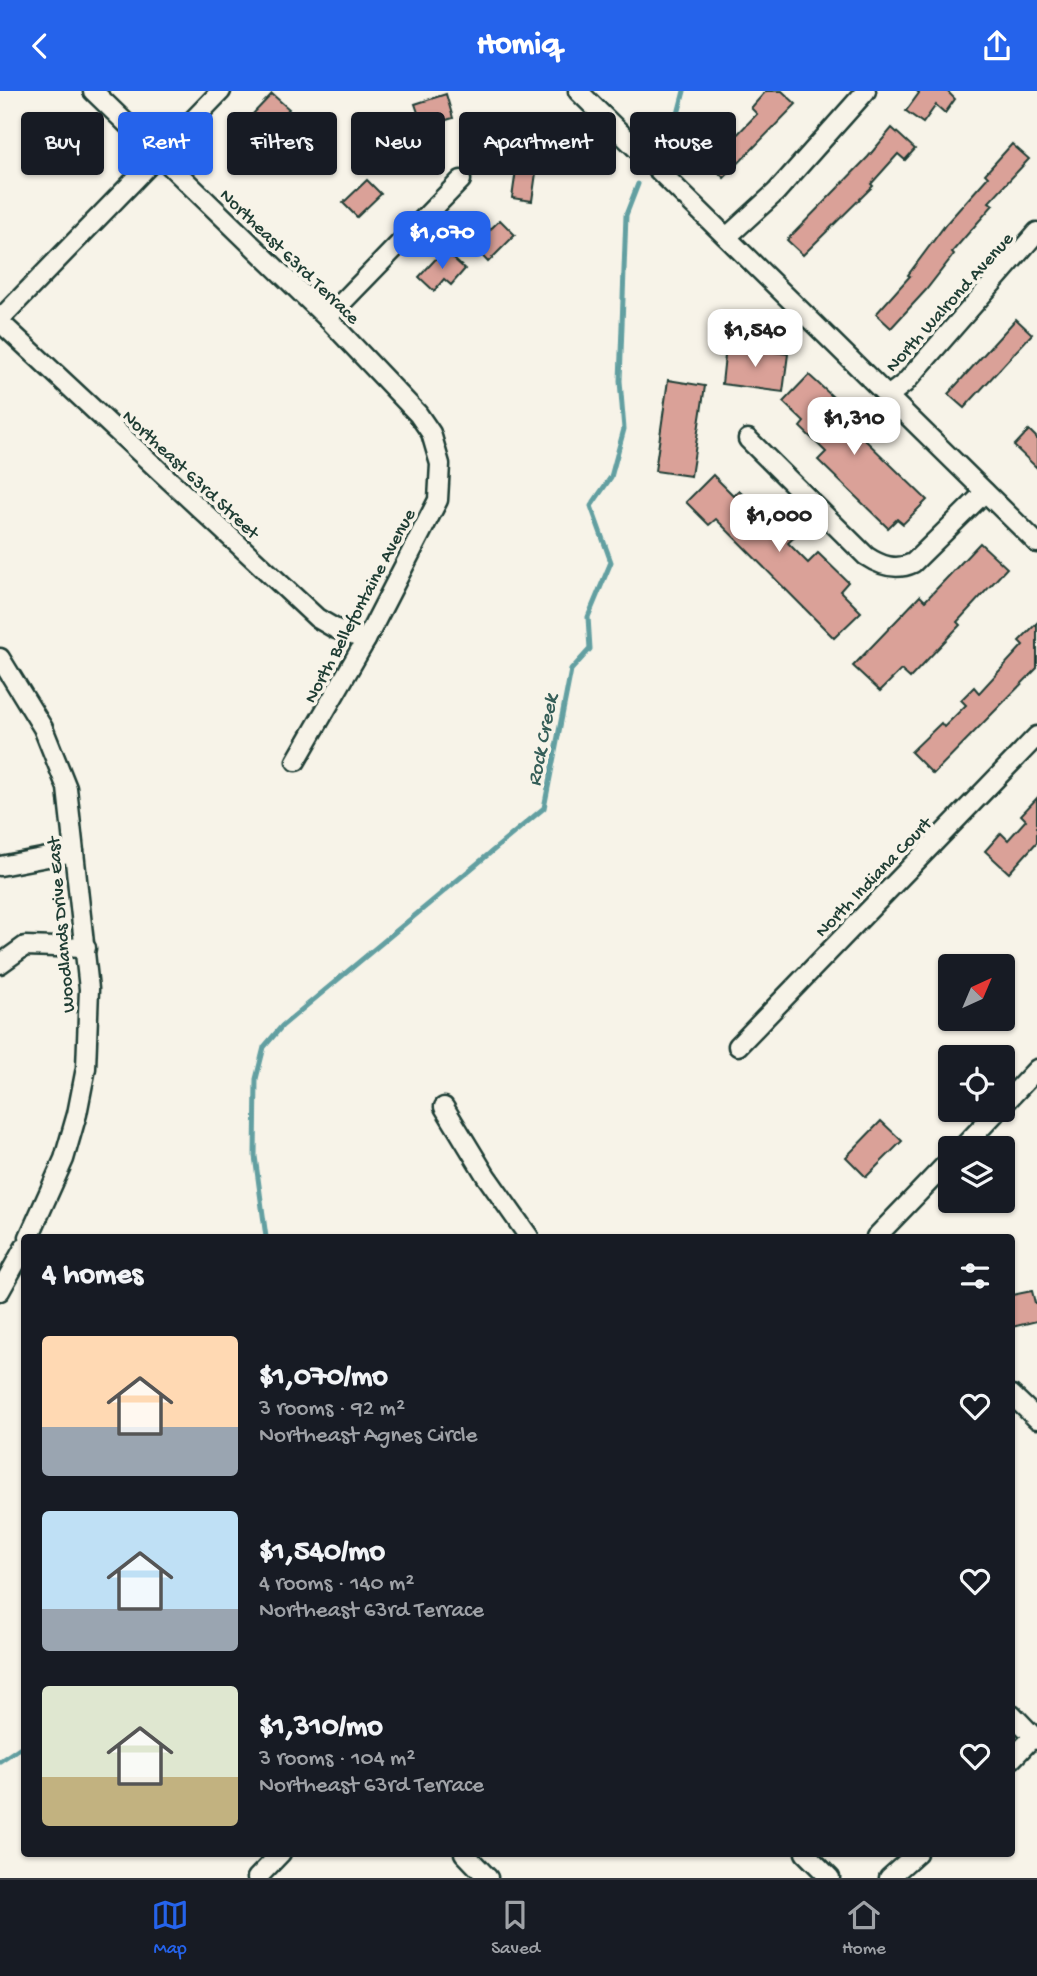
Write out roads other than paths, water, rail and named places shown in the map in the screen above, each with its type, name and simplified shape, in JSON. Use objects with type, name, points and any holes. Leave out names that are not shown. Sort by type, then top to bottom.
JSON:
[{"type":"street","name":"Northeast 63rd Terrace","points":[[93,91],[118,116]]},
{"type":"street","points":[[200,112],[221,91]]},
{"type":"street","points":[[578,91],[1037,543]]},
{"type":"street","points":[[727,237],[776,192],[866,91]]},
{"type":"street","points":[[0,321],[139,175]]},
{"type":"street","name":"Northeast 63rd Terrace","points":[[179,175],[327,318],[425,423],[436,444],[440,464]]},
{"type":"street","points":[[327,318],[461,180]]},
{"type":"street","name":"North Walrond Avenue","points":[[888,396],[913,374],[1037,232]]},
{"type":"street","name":"Northeast 63rd Street","points":[[0,321],[317,618],[366,641]]},
{"type":"street","points":[[748,439],[866,556],[888,567],[903,567],[914,563],[985,492]]},
{"type":"street","name":"North Bellefontaine Avenue","points":[[296,761],[366,641],[438,500],[440,464]]},
{"type":"street","name":"Woodlands Drive East","points":[[0,659],[43,727],[67,788],[86,948],[89,1021],[86,1068],[64,1159],[31,1234]]},
{"type":"street","name":"North Indiana Court","points":[[737,1046],[1037,736]]},
{"type":"street","points":[[0,866],[74,852]]},
{"type":"street","points":[[0,964],[25,946],[86,948]]},
{"type":"street","points":[[1015,1092],[1037,1069]]},
{"type":"street","points":[[444,1107],[486,1176],[527,1234]]},
{"type":"street","points":[[973,1136],[987,1122]]},
{"type":"street","points":[[879,1234],[938,1172]]},
{"type":"street","points":[[0,1291],[21,1253]]},
{"type":"street","points":[[1015,1397],[1035,1413]]},
{"type":"street","points":[[1015,1717],[1035,1738],[1015,1756]]},
{"type":"street","points":[[257,1878],[277,1857]]},
{"type":"street","points":[[468,1857],[488,1878]]},
{"type":"street","points":[[809,1857],[830,1878]]},
{"type":"street","points":[[889,1878],[912,1857]]},
{"type":"waterway","name":"Rock Creek","points":[[679,112],[684,91]]},
{"type":"waterway","name":"Rock Creek","points":[[266,1234],[255,1156],[256,1079],[264,1047],[282,1026],[544,808],[571,670],[590,649],[588,617],[611,562],[591,506],[611,477],[624,429],[620,381],[626,215],[638,184]]},
{"type":"waterway","name":"Rock Creek","points":[[0,1761],[21,1747]]}]
